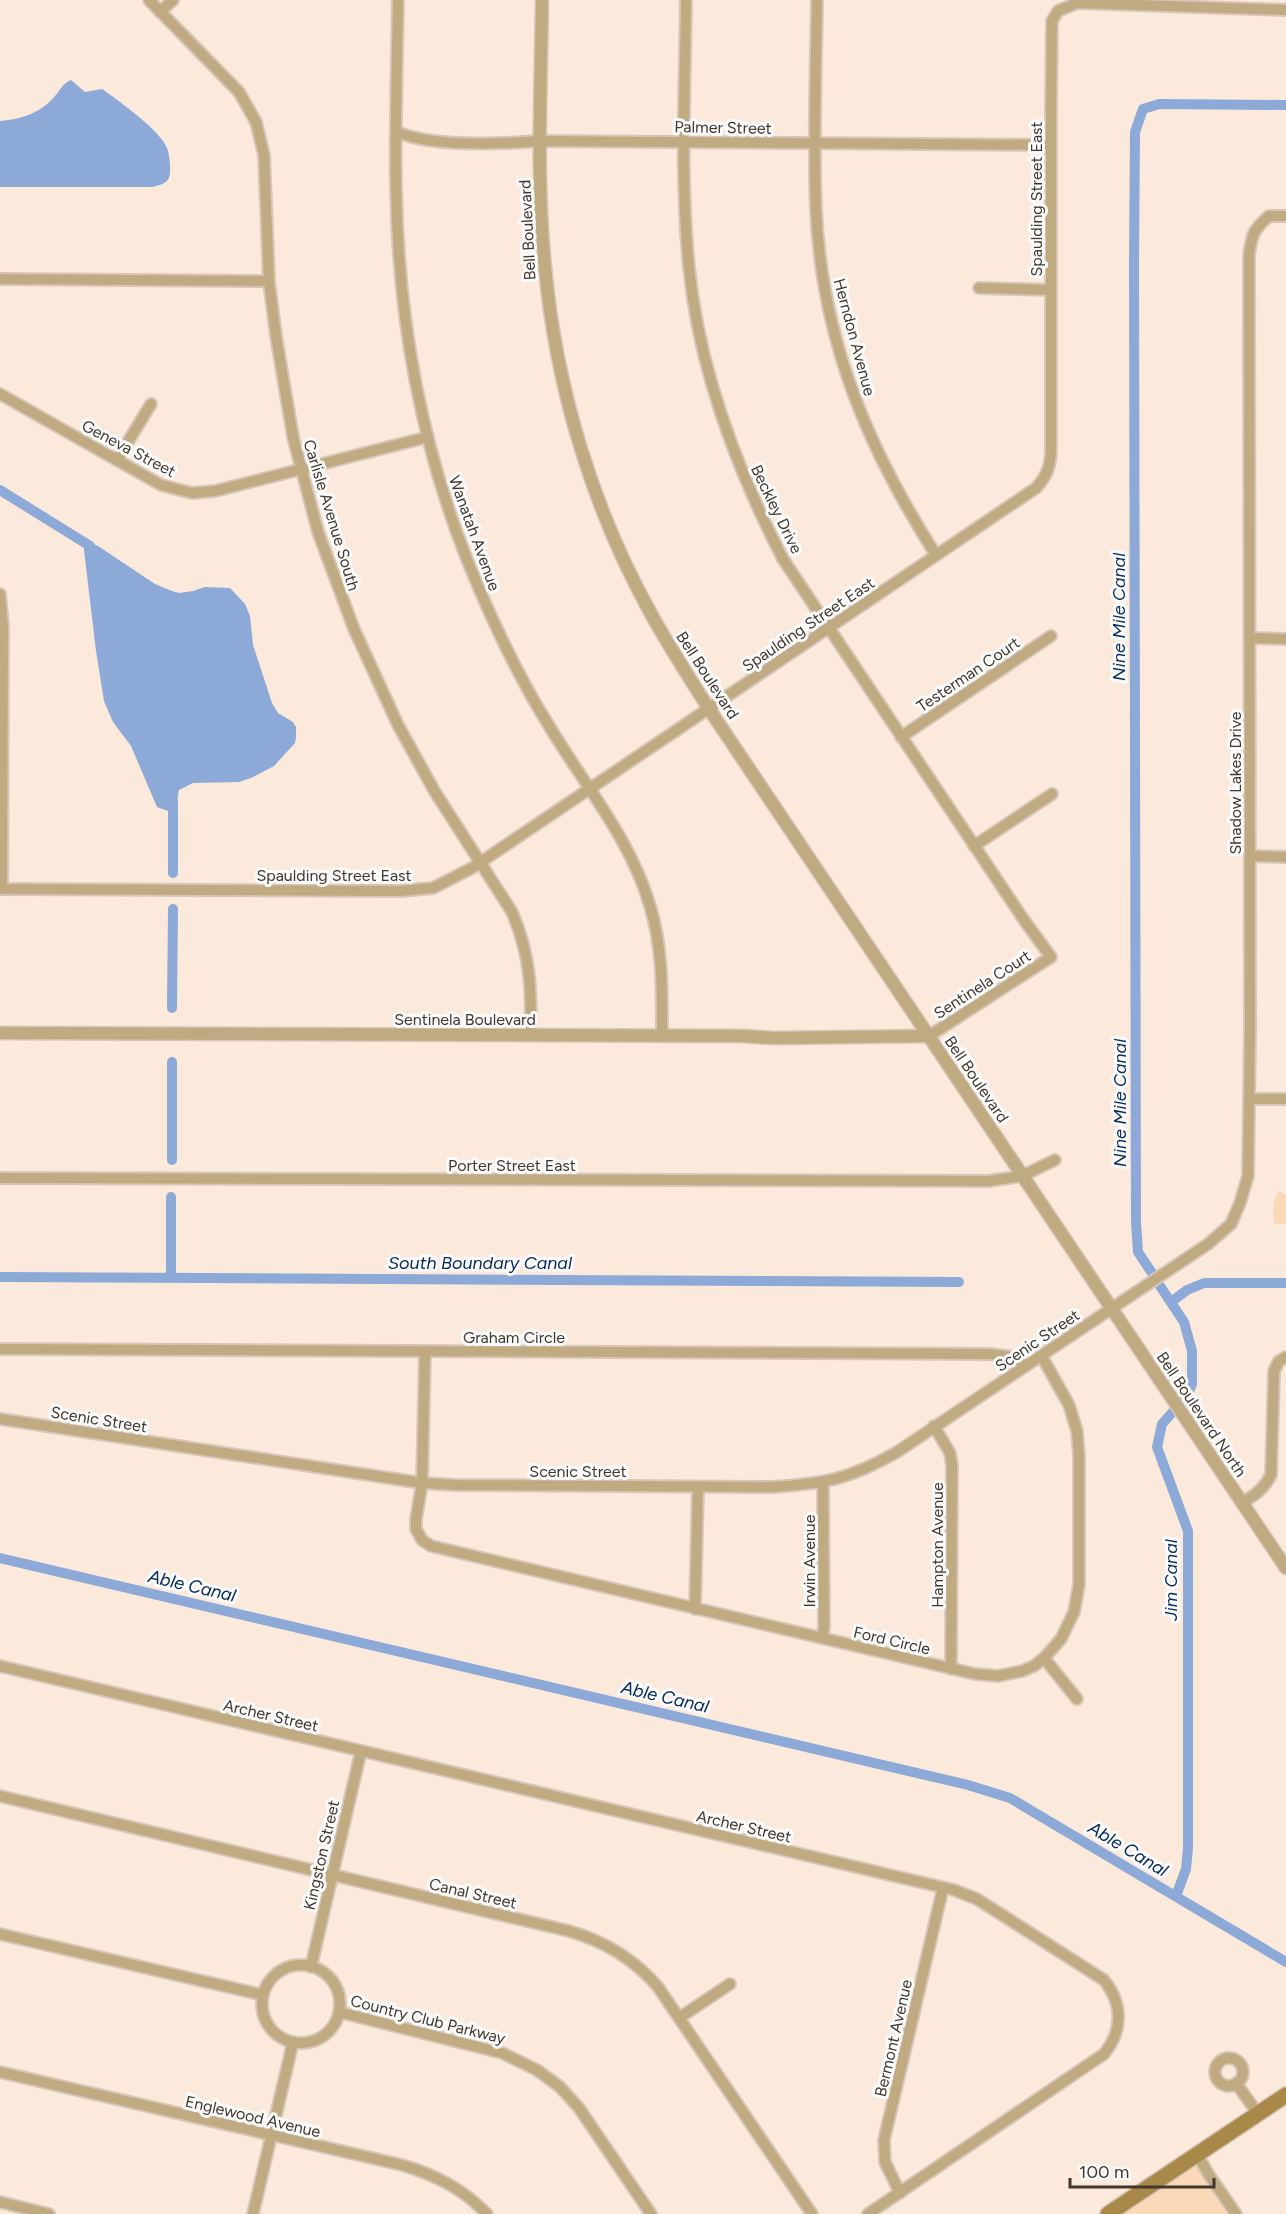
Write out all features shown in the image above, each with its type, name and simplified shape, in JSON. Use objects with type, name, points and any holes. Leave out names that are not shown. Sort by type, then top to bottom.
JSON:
[{"type":"main road","points":[[1108,2214],[1286,2095]]},
{"type":"street","name":"Carlisle Avenue South","points":[[149,0],[238,92],[256,122],[264,155],[269,281],[284,390],[301,469],[331,569],[378,685],[435,792],[512,912],[526,948],[531,976],[531,1035]]},
{"type":"street","points":[[160,12],[173,0]]},
{"type":"street","name":"Wanatah Avenue","points":[[398,0],[398,231],[404,299],[418,392],[428,437],[448,507],[484,602],[529,693],[622,840],[637,869],[650,905],[660,954],[662,1036]]},
{"type":"street","name":"Bell Boulevard","points":[[542,0],[540,141],[542,222],[551,315],[568,403],[582,451],[611,532],[632,578],[668,644],[709,709],[1091,1278]]},
{"type":"street","name":"Beckley Drive","points":[[686,0],[684,142],[685,223],[689,270],[698,323],[729,440],[762,518],[783,559],[974,846],[1051,957]]},
{"type":"street","name":"Herndon Avenue","points":[[817,0],[816,210],[824,286],[842,361],[857,407],[898,493],[936,555]]},
{"type":"street","points":[[1128,2],[1259,4],[1286,10]]},
{"type":"street","name":"Spaulding Street East","points":[[1,889],[422,890],[443,883],[463,873],[1036,488],[1049,470],[1052,447],[1053,21],[1058,11],[1077,3],[1128,2]]},
{"type":"street","name":"Palmer Street","points":[[397,132],[432,141],[515,143],[540,141],[1051,145]]},
{"type":"street","name":"Shadow Lakes Drive","points":[[1112,1309],[1208,1244],[1231,1224],[1248,1176],[1249,255],[1253,232],[1260,224],[1269,216],[1286,216]]},
{"type":"street","points":[[0,279],[269,281]]},
{"type":"street","points":[[979,288],[1051,290]]},
{"type":"street","name":"Geneva Street","points":[[0,393],[162,485],[192,493],[215,491],[428,437]]},
{"type":"street","points":[[117,460],[151,404]]},
{"type":"street","points":[[0,594],[2,626],[1,889]]},
{"type":"street","name":"Testerman Court","points":[[901,737],[1052,636]]},
{"type":"street","points":[[1250,639],[1286,639]]},
{"type":"street","points":[[974,846],[1052,794]]},
{"type":"street","points":[[1250,856],[1286,857]]},
{"type":"street","name":"Sentinela Court","points":[[929,1036],[1051,957]]},
{"type":"street","name":"Sentinela Boulevard","points":[[0,1033],[774,1038],[929,1036]]},
{"type":"street","points":[[1249,1099],[1286,1099]]},
{"type":"street","name":"Porter Street East","points":[[0,1178],[988,1181],[1022,1176],[1055,1160]]},
{"type":"street","name":"Bell Boulevard North","points":[[1091,1278],[1286,1568]]},
{"type":"street","name":"Scenic Street","points":[[0,1419],[422,1484],[771,1487],[823,1483],[856,1473],[877,1463],[1112,1309]]},
{"type":"street","name":"Graham Circle","points":[[0,1349],[989,1354],[1013,1357],[1026,1365]]},
{"type":"street","points":[[422,1484],[425,1352]]},
{"type":"street","name":"Ford Circle","points":[[422,1484],[416,1529],[420,1537],[431,1546],[951,1669],[987,1676],[1009,1674],[1034,1666],[1055,1647],[1069,1626],[1077,1599],[1079,1456],[1077,1431],[1069,1405],[1041,1355]]},
{"type":"street","points":[[1242,1503],[1258,1493],[1266,1485],[1271,1475],[1274,1371],[1279,1361],[1286,1357]]},
{"type":"street","name":"Hampton Avenue","points":[[934,1426],[950,1453],[952,1465],[951,1669]]},
{"type":"street","name":"Irwin Avenue","points":[[822,1638],[824,1627],[823,1483]]},
{"type":"street","points":[[695,1609],[698,1486]]},
{"type":"street","points":[[1044,1658],[1077,1698]]},
{"type":"street","name":"Archer Street","points":[[0,1666],[966,1894],[1099,1976],[1112,1990],[1117,2002],[1119,2023],[1111,2044],[1095,2062],[868,2214]]},
{"type":"street","name":"Kingston Street","points":[[311,1967],[361,1751]]},
{"type":"street","name":"Canal Street","points":[[0,1796],[569,1931],[600,1942],[620,1953],[658,1987],[812,2214]]},
{"type":"street","name":"Bermont Avenue","points":[[900,2193],[885,2162],[884,2140],[943,1888]]},
{"type":"street","points":[[0,1934],[263,1995]]},
{"type":"street","points":[[253,2214],[293,2042],[281,2038],[272,2030],[265,2019],[262,2007],[263,1995],[268,1984],[276,1975],[287,1968],[311,1967]]},
{"type":"street","name":"Country Club Parkway","points":[[293,2042],[305,2043],[322,2037],[335,2024],[339,2012],[340,2000],[331,1979],[322,1971],[311,1967]]},
{"type":"street","points":[[679,2018],[729,1984]]},
{"type":"street","name":"Country Club Parkway","points":[[339,2012],[502,2053],[537,2070],[560,2087],[579,2108],[651,2214]]},
{"type":"street","name":"Englewood Avenue","points":[[0,2072],[429,2173],[464,2193],[487,2214]]},
{"type":"street","points":[[1236,2083],[1258,2114]]},
{"type":"street","points":[[1197,2154],[1236,2214]]},
{"type":"street","points":[[0,2202],[49,2214]]},
{"type":"shaded area","points":[[1279,1191],[1286,1195],[1286,1224],[1274,1224],[1274,1202]]},
{"type":"shaded area","points":[[1195,2162],[1231,2214],[1117,2214]]},
{"type":"water","points":[[71,80],[85,92],[102,89],[138,116],[156,133],[168,152],[170,172],[166,181],[152,187],[0,187],[0,121],[23,117],[44,107]]},
{"type":"water","points":[[87,542],[98,546],[155,584],[172,591],[179,593],[205,587],[230,588],[245,604],[250,616],[253,645],[272,703],[278,713],[293,722],[296,727],[295,743],[274,766],[239,782],[193,783],[179,790],[175,811],[157,807],[131,746],[113,722],[104,701],[84,550]]},
{"type":"waterway","name":"Nine Mile Canal","points":[[1152,1273],[1138,1252],[1136,1223],[1135,132],[1143,109],[1159,104],[1286,105]]},
{"type":"waterway","points":[[0,490],[90,546]]},
{"type":"waterway","points":[[173,801],[173,873]]},
{"type":"waterway","points":[[172,1008],[173,909]]},
{"type":"waterway","points":[[172,1062],[172,1160]]},
{"type":"waterway","points":[[171,1197],[171,1277]]},
{"type":"waterway","name":"South Boundary Canal","points":[[0,1277],[959,1282]]},
{"type":"waterway","name":"South Boundary Canal","points":[[1171,1302],[1187,1290],[1204,1283],[1286,1283]]},
{"type":"waterway","name":"Jim Canal","points":[[1160,1286],[1184,1322],[1192,1351],[1192,1384],[1187,1396],[1162,1424],[1157,1447],[1188,1531],[1188,1848],[1186,1869],[1176,1896]]},
{"type":"waterway","name":"Able Canal","points":[[0,1558],[968,1785],[1010,1798],[1286,1962]]}]
